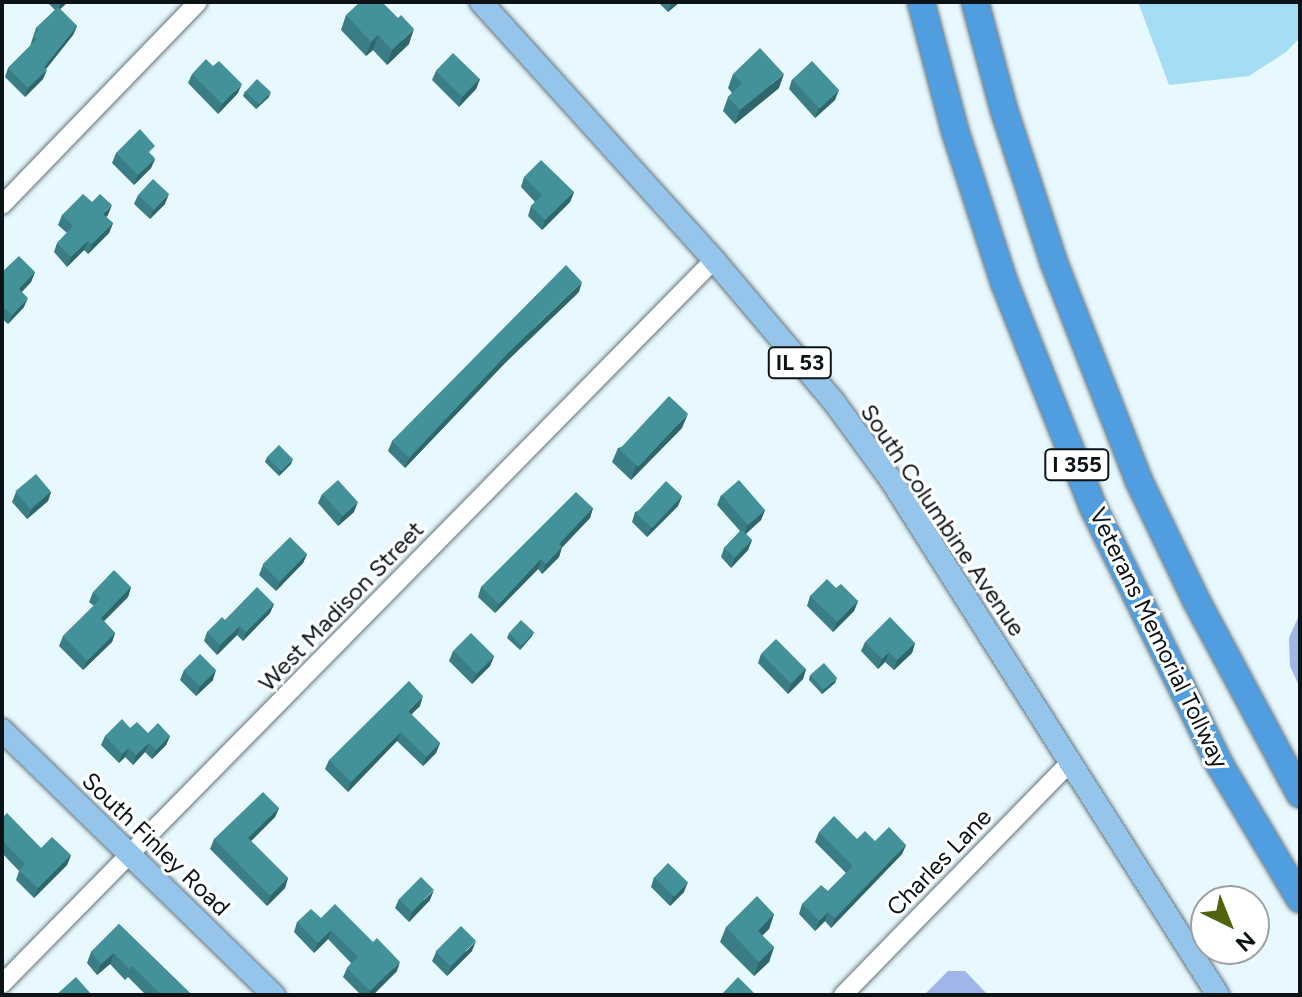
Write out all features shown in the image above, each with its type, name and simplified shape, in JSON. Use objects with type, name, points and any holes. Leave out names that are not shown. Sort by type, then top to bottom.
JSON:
[{"type":"highway","name":"Veterans Memorial Tollway","points":[[921,2],[955,131],[1004,282],[1093,507],[1147,623],[1220,765],[1300,899]]},
{"type":"highway","name":"Veterans Memorial Tollway","points":[[975,2],[1004,110],[1054,263],[1139,481],[1204,616],[1300,794]]},
{"type":"main road","name":"South Columbine Avenue","points":[[481,2],[714,260],[834,402],[891,480],[1218,995]]},
{"type":"main road","name":"South Finley Road","points":[[2,730],[274,995]]},
{"type":"street","points":[[2,205],[198,2]]},
{"type":"street","name":"West Madison Street","points":[[2,984],[714,260]]},
{"type":"street","name":"Charles Lane","points":[[843,995],[1070,762]]},
{"type":"shaded area","points":[[1138,2],[1300,2],[1300,38],[1286,52],[1249,76],[1169,85]]},
{"type":"shaded area","points":[[1300,613],[1300,688],[1290,666],[1289,638]]},
{"type":"shaded area","points":[[948,971],[965,971],[988,995],[924,995]]},
{"type":"building","points":[[360,2],[382,2],[414,29],[392,50],[378,35],[371,42],[346,15]]},
{"type":"building","points":[[58,7],[77,26],[44,67],[47,70],[28,88],[8,68],[37,39],[33,36],[39,30],[36,28]]},
{"type":"building","points":[[760,48],[784,74],[740,110],[728,97],[742,83],[733,74]]},
{"type":"building","points":[[453,53],[480,79],[462,97],[436,71]]},
{"type":"building","points":[[206,59],[213,66],[219,61],[242,84],[222,104],[192,74]]},
{"type":"building","points":[[812,61],[839,90],[820,109],[792,79]]},
{"type":"building","points":[[257,79],[271,92],[259,104],[245,91]]},
{"type":"building","points":[[140,129],[155,146],[149,152],[155,159],[138,175],[116,153]]},
{"type":"building","points":[[541,160],[574,192],[545,220],[531,206],[542,195],[524,177]]},
{"type":"building","points":[[153,179],[169,194],[154,210],[138,195]]},
{"type":"building","points":[[83,194],[92,202],[100,194],[112,205],[103,214],[113,223],[92,244],[88,241],[71,257],[57,243],[73,226],[62,215]]},
{"type":"building","points":[[19,256],[35,272],[19,289],[28,298],[12,315],[2,306],[2,272]]},
{"type":"building","points":[[566,265],[582,282],[509,352],[409,458],[392,441]]},
{"type":"building","points":[[669,396],[688,414],[638,467],[619,449]]},
{"type":"building","points":[[279,445],[293,459],[281,471],[267,457]]},
{"type":"building","points":[[36,474],[51,492],[30,509],[15,491]]},
{"type":"building","points":[[338,480],[358,502],[342,516],[322,494]]},
{"type":"building","points":[[739,480],[765,510],[748,525],[722,495]]},
{"type":"building","points":[[666,481],[682,496],[652,528],[636,513]]},
{"type":"building","points":[[576,492],[593,508],[559,544],[562,547],[546,564],[541,559],[499,604],[481,587]]},
{"type":"building","points":[[742,530],[752,540],[734,558],[724,548]]},
{"type":"building","points":[[290,537],[307,554],[279,582],[262,565]]},
{"type":"building","points":[[114,570],[131,587],[101,618],[115,633],[87,661],[63,636],[100,599],[93,592]]},
{"type":"building","points":[[827,579],[836,588],[841,584],[858,601],[837,622],[810,596]]},
{"type":"building","points":[[257,587],[274,604],[246,632],[240,626],[220,645],[207,632],[222,617],[225,620]]},
{"type":"building","points":[[890,617],[915,643],[897,660],[889,652],[882,659],[865,642]]},
{"type":"building","points":[[521,620],[534,632],[522,645],[509,633]]},
{"type":"building","points":[[471,633],[494,656],[477,674],[453,651]]},
{"type":"building","points":[[776,639],[806,669],[791,684],[761,654]]},
{"type":"building","points":[[200,654],[216,670],[200,687],[184,670]]},
{"type":"building","points":[[824,663],[837,678],[824,690],[810,675]]},
{"type":"building","points":[[409,681],[423,696],[408,711],[440,743],[426,757],[401,732],[351,782],[329,760]]},
{"type":"building","points":[[122,719],[130,728],[137,722],[148,733],[158,723],[170,736],[156,750],[149,743],[136,755],[129,748],[122,754],[105,736]]},
{"type":"building","points":[[263,792],[279,808],[248,838],[288,878],[270,896],[214,839]]},
{"type":"building","points":[[7,813],[41,848],[52,837],[71,855],[38,888],[19,870],[25,864],[2,840],[2,814]]},
{"type":"building","points":[[834,816],[857,839],[865,831],[875,841],[889,827],[906,845],[835,918],[828,912],[819,921],[802,904],[821,885],[828,891],[853,866],[819,832]]},
{"type":"building","points":[[668,863],[688,882],[674,897],[654,877]]},
{"type":"building","points":[[421,877],[434,890],[412,912],[399,899]]},
{"type":"building","points":[[757,896],[774,914],[758,931],[774,947],[759,962],[726,927]]},
{"type":"building","points":[[335,904],[373,942],[377,938],[400,962],[370,991],[347,968],[358,957],[331,930],[318,943],[297,922],[311,909],[321,918]]},
{"type":"building","points":[[119,924],[192,995],[161,995],[114,953],[101,964],[91,952]]},
{"type":"building","points":[[461,926],[476,941],[450,966],[436,951]]},
{"type":"building","points":[[76,977],[92,995],[56,995]]},
{"type":"building","points":[[738,977],[755,994],[721,995]]}]
